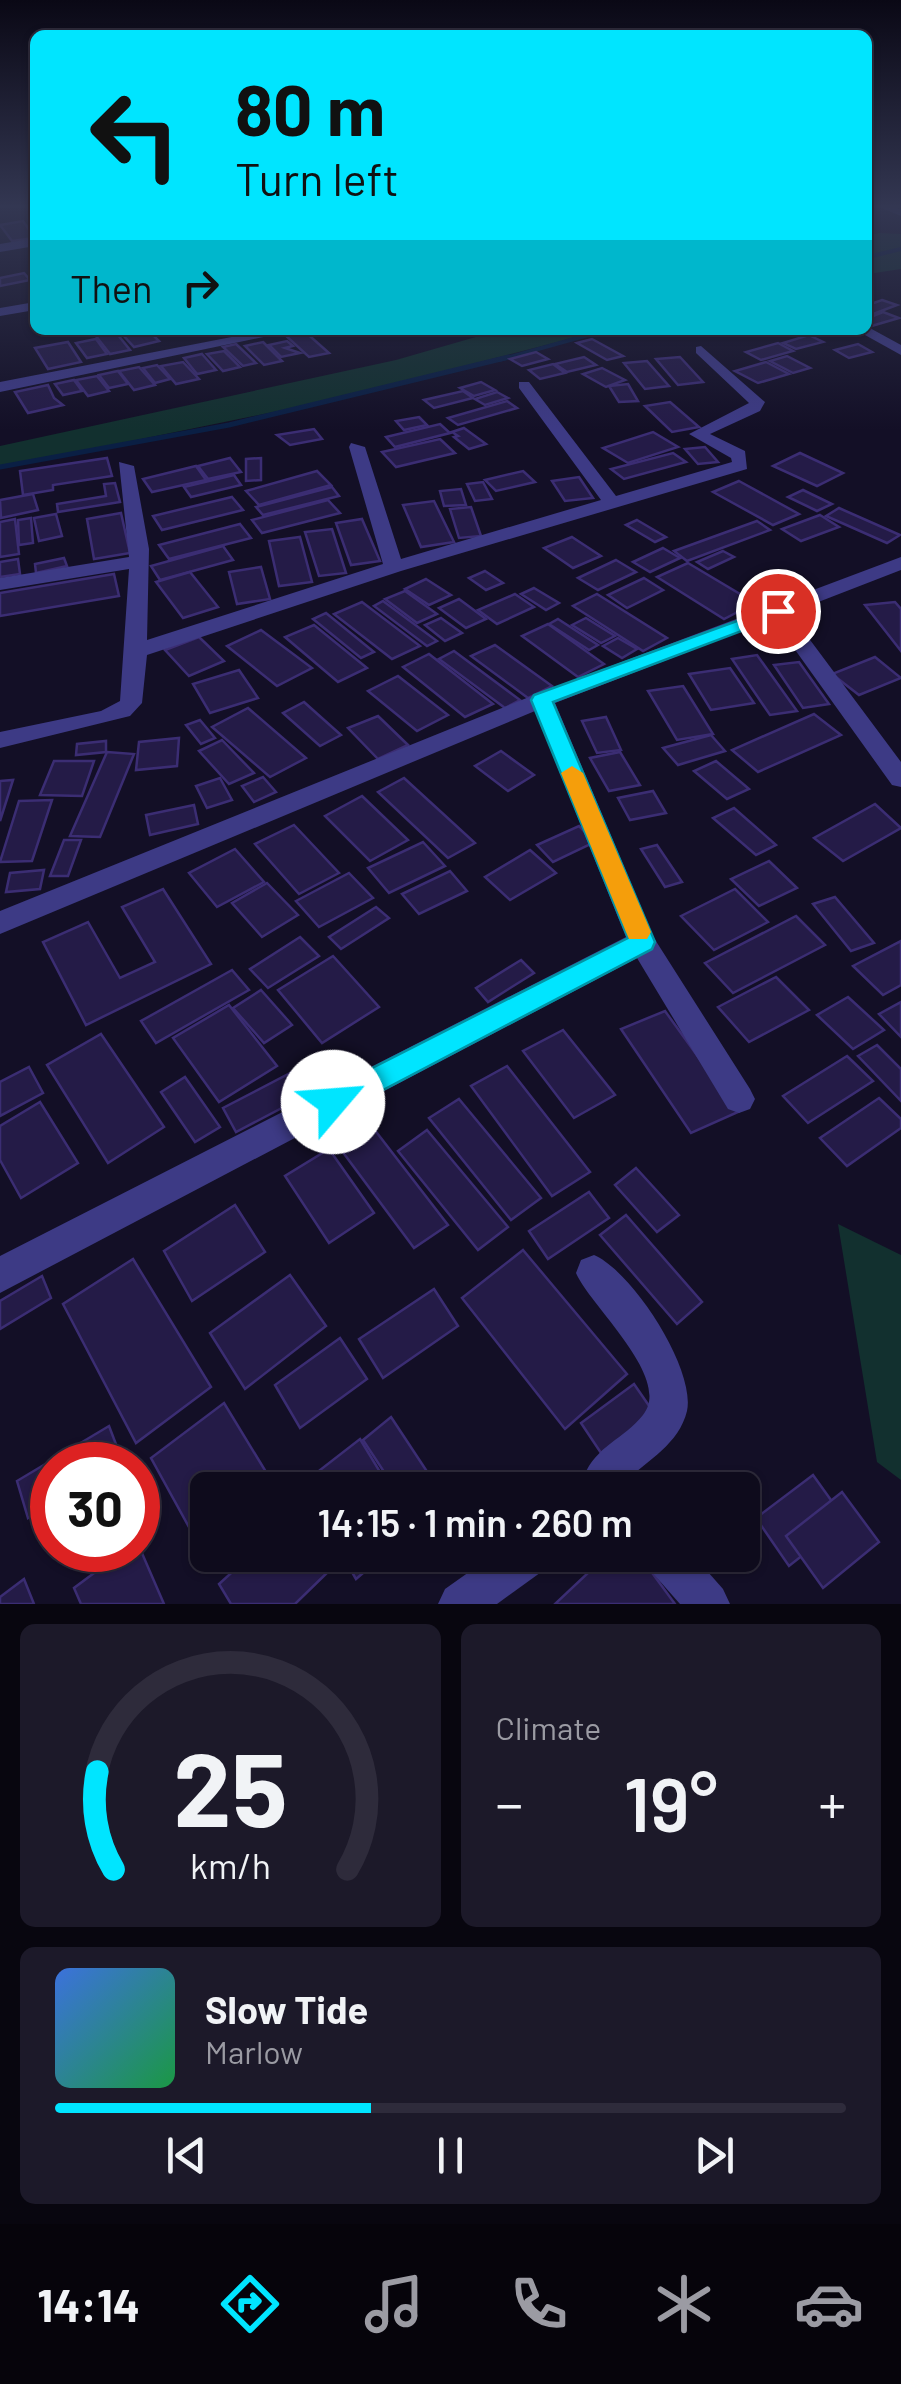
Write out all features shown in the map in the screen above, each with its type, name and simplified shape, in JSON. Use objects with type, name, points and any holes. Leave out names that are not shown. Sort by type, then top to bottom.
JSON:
[{"type":"street","points":[[0,312],[30,307]]},
{"type":"street","points":[[0,387],[265,335]]},
{"type":"street","points":[[872,335],[901,351]]},
{"type":"street","points":[[136,651],[394,568],[741,464],[739,456],[697,434],[754,408],[756,402],[701,350]]},
{"type":"street","points":[[524,385],[613,504]]},
{"type":"street","points":[[358,448],[394,568]]},
{"type":"street","points":[[0,740],[122,711],[130,703],[139,561],[124,466]]},
{"type":"street","points":[[0,584],[139,561]]},
{"type":"street","points":[[0,924],[542,700],[901,563]]},
{"type":"street","points":[[778,611],[901,779]]},
{"type":"street","points":[[542,700],[642,942],[739,1100]]},
{"type":"street","points":[[0,1275],[642,942]]},
{"type":"street","points":[[594,1272],[662,1362],[668,1384],[667,1409],[660,1426],[615,1461],[607,1472]]},
{"type":"street","points":[[460,1604],[505,1572]]},
{"type":"street","points":[[680,1572],[708,1604]]},
{"type":"green space","points":[[483,335],[585,335],[337,399],[0,468],[0,446],[396,360]]},
{"type":"green space","points":[[838,1224],[901,1255],[901,1480],[877,1462]]},
{"type":"building","points":[[0,280],[30,280],[0,286]]},
{"type":"building","points":[[882,300],[897,305],[872,314],[872,304]]},
{"type":"building","points":[[883,312],[899,318],[872,326],[872,316]]},
{"type":"building","points":[[95,335],[118,335],[130,350],[110,354]]},
{"type":"building","points":[[123,335],[153,335],[159,341],[134,347]]},
{"type":"building","points":[[285,335],[309,335],[329,353],[309,357]]},
{"type":"building","points":[[809,335],[823,342],[796,349],[783,343]]},
{"type":"building","points":[[96,339],[107,354],[87,358],[76,343]]},
{"type":"building","points":[[592,339],[623,356],[607,360],[577,343]]},
{"type":"building","points":[[287,341],[293,346],[285,348],[300,353],[281,357],[269,345]]},
{"type":"building","points":[[68,342],[81,362],[48,369],[35,348]]},
{"type":"building","points":[[263,342],[282,361],[264,365],[245,346]]},
{"type":"building","points":[[778,343],[793,351],[761,360],[746,352]]},
{"type":"building","points":[[236,344],[256,363],[243,366],[223,347]]},
{"type":"building","points":[[858,344],[872,352],[849,358],[835,350]]},
{"type":"building","points":[[224,351],[240,367],[223,371],[207,354]]},
{"type":"building","points":[[536,352],[548,359],[522,366],[510,359]]},
{"type":"building","points":[[202,354],[216,370],[197,374],[184,358]]},
{"type":"building","points":[[787,356],[810,368],[793,373],[770,361]]},
{"type":"building","points":[[584,357],[596,365],[567,372],[555,364]]},
{"type":"building","points":[[680,357],[703,382],[678,385],[656,359]]},
{"type":"building","points":[[647,361],[669,386],[645,389],[624,363]]},
{"type":"building","points":[[183,362],[199,379],[176,384],[161,366]]},
{"type":"building","points":[[766,362],[789,374],[758,383],[735,371]]},
{"type":"building","points":[[553,364],[565,373],[540,379],[529,370]]},
{"type":"building","points":[[157,365],[170,379],[155,383],[143,368]]},
{"type":"building","points":[[139,367],[155,385],[134,390],[119,371]]},
{"type":"building","points":[[602,368],[625,380],[606,387],[583,374]]},
{"type":"building","points":[[118,371],[128,384],[109,388],[99,375]]},
{"type":"building","points":[[97,376],[109,391],[88,396],[76,380]]},
{"type":"building","points":[[74,380],[82,391],[63,395],[55,384]]},
{"type":"building","points":[[481,382],[495,390],[474,396],[460,388]]},
{"type":"building","points":[[628,384],[638,401],[619,402],[609,386]]},
{"type":"building","points":[[48,385],[63,405],[28,413],[15,392]]},
{"type":"building","points":[[463,391],[473,398],[434,408],[424,400]]},
{"type":"building","points":[[497,392],[508,398],[485,405],[475,399]]},
{"type":"building","points":[[507,401],[517,408],[458,425],[448,418]]},
{"type":"building","points":[[670,402],[699,427],[672,432],[645,406]]},
{"type":"building","points":[[419,417],[427,425],[404,430],[396,421]]},
{"type":"building","points":[[440,424],[450,433],[395,447],[386,437]]},
{"type":"building","points":[[464,428],[486,444],[469,449],[452,432]]},
{"type":"building","points":[[314,429],[322,439],[290,445],[277,435]]},
{"type":"building","points":[[653,432],[678,447],[628,463],[603,448]]},
{"type":"building","points":[[440,439],[455,453],[396,467],[382,452]]},
{"type":"building","points":[[705,447],[718,462],[698,464],[685,449]]},
{"type":"building","points":[[673,453],[686,462],[624,479],[611,469]]},
{"type":"building","points":[[800,453],[843,473],[817,486],[773,466]]},
{"type":"building","points":[[107,458],[112,476],[53,485],[53,490],[23,495],[20,471]]},
{"type":"building","points":[[230,458],[241,472],[208,479],[198,466]]},
{"type":"building","points":[[261,458],[261,480],[246,481],[246,459]]},
{"type":"building","points":[[196,466],[206,480],[152,492],[143,479]]},
{"type":"building","points":[[317,471],[331,485],[259,505],[246,491]]},
{"type":"building","points":[[523,471],[535,482],[496,491],[485,480]]},
{"type":"building","points":[[234,475],[241,485],[191,497],[184,487]]},
{"type":"building","points":[[579,477],[593,498],[565,501],[552,481]]},
{"type":"building","points":[[739,481],[799,514],[773,525],[713,492]]},
{"type":"building","points":[[483,482],[492,499],[475,501],[467,484]]},
{"type":"building","points":[[115,483],[120,502],[58,512],[57,504],[106,496],[104,484]]},
{"type":"building","points":[[332,487],[339,496],[263,515],[256,507]]},
{"type":"building","points":[[461,489],[466,505],[444,506],[440,491]]},
{"type":"building","points":[[803,490],[832,504],[817,511],[788,497]]},
{"type":"building","points":[[33,494],[38,510],[1,518],[0,500]]},
{"type":"building","points":[[232,497],[243,510],[162,530],[153,516]]},
{"type":"building","points":[[328,500],[340,513],[262,533],[252,520]]},
{"type":"building","points":[[434,501],[454,542],[421,547],[403,505]]},
{"type":"building","points":[[471,507],[481,536],[459,538],[450,509]]},
{"type":"building","points":[[839,508],[900,535],[887,543],[826,516]]},
{"type":"building","points":[[121,513],[130,553],[94,559],[87,519]]},
{"type":"building","points":[[56,514],[62,536],[39,541],[34,518]]},
{"type":"building","points":[[820,515],[839,527],[801,541],[782,529]]},
{"type":"building","points":[[31,518],[33,543],[19,545],[18,520]]},
{"type":"building","points":[[15,519],[19,554],[0,557],[0,522]]},
{"type":"building","points":[[362,519],[380,561],[351,565],[336,523]]},
{"type":"building","points":[[637,520],[666,537],[655,542],[626,525]]},
{"type":"building","points":[[757,521],[770,530],[687,561],[674,551]]},
{"type":"building","points":[[240,524],[251,538],[169,559],[159,545]]},
{"type":"building","points":[[332,529],[346,573],[319,576],[305,532]]},
{"type":"building","points":[[300,537],[312,582],[279,586],[269,541]]},
{"type":"building","points":[[572,537],[601,556],[573,568],[544,548]]},
{"type":"building","points":[[223,546],[233,560],[160,580],[151,566]]},
{"type":"building","points":[[663,548],[680,558],[650,572],[633,562]]},
{"type":"building","points":[[723,551],[734,557],[708,569],[697,562]]},
{"type":"building","points":[[64,558],[67,566],[36,573],[35,564]]},
{"type":"building","points":[[18,559],[20,574],[0,577],[0,562]]},
{"type":"building","points":[[616,560],[636,572],[598,590],[578,578]]},
{"type":"building","points":[[688,563],[755,603],[724,619],[657,577]]},
{"type":"building","points":[[261,567],[270,599],[237,604],[229,572]]},
{"type":"building","points":[[485,571],[503,583],[486,590],[469,578]]},
{"type":"building","points":[[190,572],[218,607],[183,618],[156,582]]},
{"type":"building","points":[[114,574],[119,596],[0,616],[0,593]]},
{"type":"building","points":[[644,578],[663,590],[627,608],[608,595]]},
{"type":"building","points":[[426,579],[451,595],[429,605],[405,589]]},
{"type":"building","points":[[534,588],[559,603],[546,610],[521,594]]},
{"type":"building","points":[[405,591],[437,614],[417,623],[385,599]]},
{"type":"building","points":[[515,594],[534,607],[497,624],[478,610]]},
{"type":"building","points":[[597,594],[667,638],[643,651],[573,606]]},
{"type":"building","points":[[459,599],[486,619],[466,628],[439,608]]},
{"type":"building","points":[[383,601],[437,641],[427,646],[374,606]]},
{"type":"building","points":[[362,602],[420,646],[392,659],[334,614]]},
{"type":"building","points":[[895,602],[901,609],[901,651],[865,605]]},
{"type":"building","points":[[326,613],[374,652],[361,658],[313,619]]},
{"type":"building","points":[[441,618],[462,633],[445,641],[425,625]]},
{"type":"building","points":[[586,618],[615,636],[601,643],[572,625]]},
{"type":"building","points":[[558,619],[598,645],[589,650],[549,624]]},
{"type":"building","points":[[548,624],[604,664],[578,677],[522,636]]},
{"type":"building","points":[[314,625],[367,668],[338,682],[285,637]]},
{"type":"building","points":[[261,630],[312,668],[277,686],[227,646]]},
{"type":"building","points":[[199,637],[224,661],[189,676],[165,650]]},
{"type":"building","points":[[618,638],[637,649],[622,658],[603,646]]},
{"type":"building","points":[[495,645],[552,686],[528,698],[471,656]]},
{"type":"building","points":[[454,651],[520,700],[505,708],[439,659]]},
{"type":"building","points":[[429,654],[493,704],[465,717],[403,667]]},
{"type":"building","points":[[757,655],[797,711],[770,715],[732,659]]},
{"type":"building","points":[[875,657],[901,678],[859,695],[832,674]]},
{"type":"building","points":[[799,662],[829,704],[803,708],[774,665]]},
{"type":"building","points":[[730,668],[754,703],[711,710],[689,674]]},
{"type":"building","points":[[239,670],[258,698],[210,713],[193,684]]},
{"type":"building","points":[[398,676],[448,715],[417,731],[368,691]]},
{"type":"building","points":[[683,686],[713,734],[677,740],[648,691]]},
{"type":"building","points":[[304,702],[341,735],[320,746],[283,713]]},
{"type":"building","points":[[248,708],[306,758],[270,777],[212,727]]},
{"type":"building","points":[[814,714],[841,735],[758,772],[732,750]]},
{"type":"building","points":[[378,716],[408,745],[378,759],[348,728]]},
{"type":"building","points":[[606,717],[621,750],[597,753],[582,721]]},
{"type":"building","points":[[200,720],[215,738],[201,744],[186,725]]},
{"type":"building","points":[[711,735],[725,751],[678,765],[663,748]]},
{"type":"building","points":[[179,738],[177,766],[136,770],[139,742]]},
{"type":"building","points":[[222,740],[254,773],[229,784],[199,751]]},
{"type":"building","points":[[106,741],[106,752],[76,755],[77,744]]},
{"type":"building","points":[[501,751],[534,775],[508,791],[475,766]]},
{"type":"building","points":[[107,752],[134,754],[100,837],[70,836]]},
{"type":"building","points":[[620,752],[640,785],[609,791],[590,758]]},
{"type":"building","points":[[54,761],[94,761],[82,796],[40,795]]},
{"type":"building","points":[[716,761],[749,789],[727,799],[694,771]]},
{"type":"building","points":[[263,777],[276,792],[254,802],[242,786]]},
{"type":"building","points":[[220,778],[232,800],[207,808],[196,786]]},
{"type":"building","points":[[404,778],[475,843],[448,858],[378,792]]},
{"type":"building","points":[[13,780],[0,821],[0,781]]},
{"type":"building","points":[[653,791],[666,813],[630,820],[618,798]]},
{"type":"building","points":[[362,796],[408,840],[370,861],[325,816]]},
{"type":"building","points":[[52,800],[32,861],[0,862],[19,801]]},
{"type":"building","points":[[875,804],[901,828],[843,861],[814,838]]},
{"type":"building","points":[[194,805],[198,824],[150,835],[146,815]]},
{"type":"building","points":[[734,808],[776,845],[756,855],[713,818]]},
{"type":"building","points":[[294,825],[339,873],[299,894],[255,844]]},
{"type":"building","points":[[579,826],[595,842],[553,862],[537,845]]},
{"type":"building","points":[[64,840],[81,840],[68,876],[50,876]]},
{"type":"building","points":[[423,842],[445,866],[389,893],[368,868]]},
{"type":"building","points":[[657,845],[682,882],[665,887],[641,849]]},
{"type":"building","points":[[235,849],[264,882],[217,907],[189,873]]},
{"type":"building","points":[[530,850],[556,873],[510,900],[485,877]]},
{"type":"building","points":[[769,861],[797,888],[759,906],[731,879]]},
{"type":"building","points":[[44,870],[40,889],[6,892],[10,873]]},
{"type":"building","points":[[450,871],[467,891],[419,914],[402,894]]},
{"type":"building","points":[[349,873],[373,898],[319,927],[296,901]]},
{"type":"building","points":[[267,883],[298,915],[262,937],[232,903]]},
{"type":"building","points":[[163,889],[211,964],[86,1025],[43,942],[88,922],[120,978],[155,962],[122,907]]},
{"type":"building","points":[[735,889],[768,922],[714,950],[681,916]]},
{"type":"building","points":[[835,897],[874,943],[851,951],[813,904]]},
{"type":"building","points":[[376,907],[389,918],[341,949],[329,937]]},
{"type":"building","points":[[796,916],[825,945],[733,993],[705,963]]},
{"type":"building","points":[[300,937],[319,956],[268,988],[250,969]]},
{"type":"building","points":[[901,941],[901,985],[883,995],[853,966]]},
{"type":"building","points":[[333,956],[379,1007],[322,1043],[278,990]]},
{"type":"building","points":[[521,960],[534,973],[488,1002],[476,988]]},
{"type":"building","points":[[232,970],[249,990],[156,1043],[141,1021]]},
{"type":"building","points":[[776,977],[809,1010],[749,1042],[718,1007]]},
{"type":"building","points":[[261,990],[292,1025],[264,1043],[233,1008]]},
{"type":"building","points":[[848,997],[884,1030],[853,1049],[817,1015]]},
{"type":"building","points":[[901,1002],[901,1037],[879,1014]]},
{"type":"building","points":[[229,1005],[277,1066],[219,1102],[173,1038]]},
{"type":"building","points":[[665,1011],[738,1112],[691,1133],[621,1029]]},
{"type":"building","points":[[563,1030],[615,1095],[574,1118],[523,1051]]},
{"type":"building","points":[[101,1034],[164,1127],[108,1163],[47,1065]]},
{"type":"building","points":[[877,1045],[901,1069],[901,1101],[858,1056]]},
{"type":"building","points":[[323,1056],[337,1079],[236,1132],[223,1108]]},
{"type":"building","points":[[847,1056],[873,1081],[808,1123],[783,1096]]},
{"type":"building","points":[[507,1066],[590,1172],[552,1196],[471,1086]]},
{"type":"building","points":[[29,1067],[43,1093],[0,1116],[0,1082]]},
{"type":"building","points":[[185,1077],[220,1127],[195,1142],[161,1092]]},
{"type":"building","points":[[879,1098],[901,1119],[901,1128],[847,1166],[820,1138]]},
{"type":"building","points":[[459,1099],[541,1198],[511,1220],[429,1118]]},
{"type":"building","points":[[40,1102],[78,1163],[21,1198],[0,1160],[0,1126]]},
{"type":"building","points":[[374,1129],[448,1225],[414,1248],[342,1151]]},
{"type":"building","points":[[427,1130],[508,1227],[478,1250],[398,1151]]},
{"type":"building","points":[[329,1149],[374,1213],[329,1243],[285,1176]]},
{"type":"building","points":[[636,1168],[679,1215],[657,1232],[615,1185]]},
{"type":"building","points":[[589,1192],[609,1218],[548,1259],[529,1231]]},
{"type":"building","points":[[235,1205],[265,1252],[192,1301],[164,1251]]},
{"type":"building","points":[[626,1215],[702,1302],[677,1324],[600,1235]]},
{"type":"building","points":[[523,1250],[627,1374],[565,1429],[462,1298]]},
{"type":"building","points":[[133,1259],[211,1387],[135,1442],[63,1304]]},
{"type":"building","points":[[290,1275],[326,1326],[245,1389],[210,1333]]},
{"type":"building","points":[[42,1276],[51,1298],[0,1329],[0,1301]]},
{"type":"building","points":[[434,1289],[458,1326],[383,1378],[359,1339]]},
{"type":"building","points":[[340,1338],[367,1379],[300,1428],[275,1385]]},
{"type":"building","points":[[634,1384],[654,1413],[601,1453],[581,1423]]},
{"type":"building","points":[[224,1403],[266,1472],[190,1472],[190,1529],[160,1474],[160,1451]]},
{"type":"building","points":[[391,1417],[427,1472],[384,1472],[363,1440]]},
{"type":"building","points":[[109,1426],[115,1442],[82,1442]]},
{"type":"building","points":[[360,1439],[380,1472],[317,1472]]},
{"type":"building","points":[[30,1473],[28,1518],[17,1481]]},
{"type":"building","points":[[813,1475],[846,1521],[789,1566],[760,1524],[760,1515]]},
{"type":"building","points":[[842,1492],[879,1542],[823,1588],[786,1536]]},
{"type":"building","points":[[95,1572],[150,1572],[164,1604],[81,1604],[74,1588]]},
{"type":"building","points":[[232,1572],[328,1572],[295,1604],[231,1604],[219,1584]]},
{"type":"building","points":[[589,1572],[651,1572],[675,1604],[555,1604]]},
{"type":"building","points":[[24,1579],[34,1604],[0,1604],[0,1597]]},
{"type":"waterway","points":[[499,360],[588,335]]},
{"type":"waterway","points":[[0,467],[229,425],[509,357]]},
{"type":"slow traffic","points":[[572,773],[638,932]]},
{"type":"route","points":[[333,1102],[642,942],[542,700],[778,611]]}]
